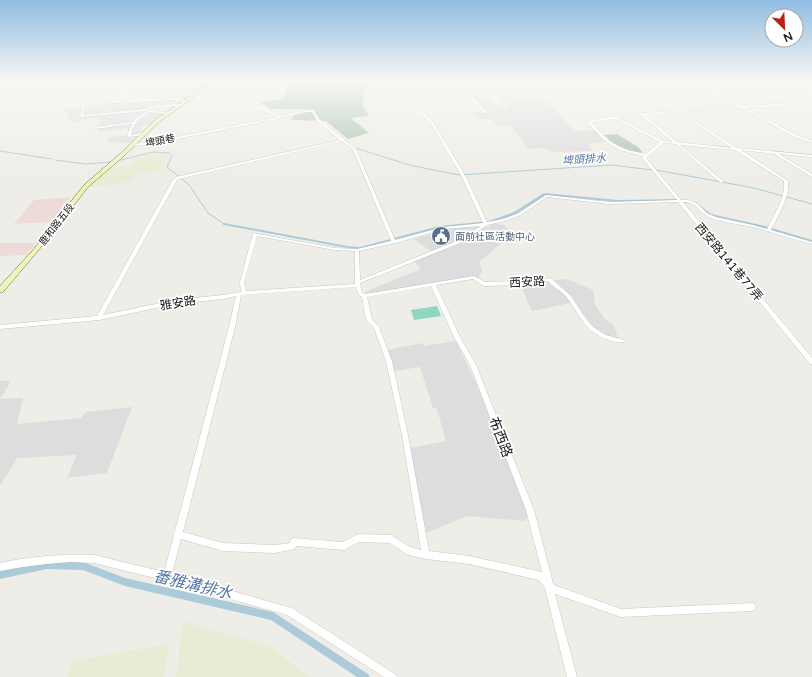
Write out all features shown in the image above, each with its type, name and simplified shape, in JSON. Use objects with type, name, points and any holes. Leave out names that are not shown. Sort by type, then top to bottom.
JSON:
[{"type":"main road","name":"鹿和路五段","points":[[0,290],[86,186],[114,162],[142,134],[167,114]]},
{"type":"street","points":[[82,114],[81,116],[108,114]]},
{"type":"street","name":"埤頭巷","points":[[135,123],[143,114]]},
{"type":"street","points":[[274,114],[282,117]]},
{"type":"street","name":"埤頭巷","points":[[132,145],[152,143],[294,114]]},
{"type":"street","name":"埤頭巷","points":[[314,114],[318,120],[343,140]]},
{"type":"street","points":[[422,114],[431,121],[464,177],[486,224]]},
{"type":"street","points":[[607,114],[662,142],[812,156]]},
{"type":"street","points":[[608,114],[616,118]]},
{"type":"street","points":[[642,114],[674,143],[722,181]]},
{"type":"street","points":[[650,114],[591,121],[590,123],[608,144],[623,151],[646,155],[662,142]]},
{"type":"street","points":[[681,114],[786,181],[788,185],[770,229]]},
{"type":"street","points":[[755,114],[796,136],[812,142]]},
{"type":"street","points":[[95,128],[135,123]]},
{"type":"street","points":[[135,123],[131,127],[129,136],[142,134]]},
{"type":"street","points":[[99,318],[177,178],[343,140],[354,149],[393,240]]},
{"type":"street","points":[[775,153],[812,176]]},
{"type":"street","name":"西安路141巷77弄","points":[[646,155],[644,158],[653,170],[812,362]]},
{"type":"street","points":[[167,577],[177,534],[241,294],[242,282],[255,234],[336,249],[357,250],[444,228],[486,224],[504,220],[520,214],[546,196],[609,203],[677,199],[694,203],[706,214],[715,218],[770,229],[812,243]]},
{"type":"street","name":"雅安路","points":[[0,327],[99,318],[175,302],[241,294],[358,284],[461,241],[486,224]]},
{"type":"street","points":[[357,250],[359,264],[356,272],[360,294],[364,296],[369,320],[376,327],[390,361],[405,435],[426,555]]},
{"type":"street","name":"西安路","points":[[433,284],[474,277],[484,284],[523,283],[549,279],[571,300],[573,306],[586,323],[600,336],[622,341]]},
{"type":"street","points":[[364,296],[433,284]]},
{"type":"street","name":"布西路","points":[[433,284],[457,337],[474,365],[530,510],[551,588],[572,677]]},
{"type":"street","points":[[177,534],[223,547],[275,548],[292,546],[294,542],[344,546],[358,538],[384,538],[396,542],[408,551],[426,555],[469,560],[541,576],[551,588],[622,613],[752,607]]},
{"type":"street","points":[[0,567],[26,561],[69,558],[94,559],[167,577],[289,611],[392,677]]},
{"type":"shaded area","points":[[67,114],[163,114],[150,124],[141,126],[140,133],[129,143],[105,142],[111,137],[127,135],[128,128],[100,132],[96,127],[100,122],[98,118],[71,122]]},
{"type":"shaded area","points":[[474,114],[559,114],[574,131],[595,130],[606,142],[587,144],[594,151],[552,152],[543,148],[529,149],[510,125],[498,126],[492,119],[480,119]]},
{"type":"shaded area","points":[[71,197],[51,222],[14,224],[34,200]]},
{"type":"shaded area","points":[[493,224],[504,225],[512,234],[479,262],[482,270],[478,280],[460,280],[369,294],[364,292],[421,269],[414,261],[432,252],[414,239],[454,228],[474,226],[485,228]]},
{"type":"shaded area","points":[[0,243],[36,243],[26,255],[0,256]]},
{"type":"shaded area","points":[[567,279],[593,290],[595,305],[605,319],[614,325],[618,339],[597,333],[575,302],[532,311],[520,284]]},
{"type":"shaded area","points":[[456,341],[479,390],[529,516],[524,521],[467,516],[426,533],[410,448],[446,441],[437,409],[433,408],[420,367],[394,371],[386,350],[423,343],[424,346]]},
{"type":"shaded area","points":[[0,381],[11,381],[0,399]]},
{"type":"shaded area","points":[[23,398],[17,424],[81,418],[86,412],[132,407],[107,473],[67,478],[77,455],[17,458],[0,486],[0,399]]},
{"type":"green space","points":[[302,114],[367,114],[369,116],[351,118],[369,133],[348,139],[326,121],[291,120],[294,115]]},
{"type":"green space","points":[[617,134],[638,147],[643,153],[620,148],[602,135]]},
{"type":"green space","points":[[164,153],[169,156],[164,165],[164,170],[133,175],[131,182],[87,187],[110,168],[132,166],[132,159]]},
{"type":"green space","points":[[437,306],[441,316],[414,320],[411,310]]},
{"type":"green space","points":[[183,621],[271,647],[309,677],[176,677]]},
{"type":"green space","points":[[169,644],[164,677],[67,677],[71,661]]},
{"type":"waterway","points":[[715,146],[733,148]]},
{"type":"waterway","name":"埤頭排水","points":[[356,148],[409,165],[459,175],[612,165],[652,170]]},
{"type":"waterway","points":[[0,151],[52,159]]},
{"type":"waterway","points":[[772,151],[812,155]]},
{"type":"waterway","points":[[117,161],[153,152],[169,153],[172,156],[167,167],[189,185],[208,213],[224,224]]},
{"type":"waterway","points":[[55,160],[86,164],[111,162]]},
{"type":"waterway","name":"埤頭排水","points":[[656,170],[754,188],[812,204]]},
{"type":"waterway","points":[[224,224],[347,247],[360,248],[439,227],[490,222],[515,213],[545,194],[618,201],[679,200]]},
{"type":"waterway","points":[[695,203],[710,215],[763,227],[812,241]]},
{"type":"waterway","name":"番雅溝排水","points":[[0,575],[47,565],[83,566],[125,582],[273,616],[365,677]]},
{"type":"place","name":"面前社區活動中心","points":[[441,236]]}]
